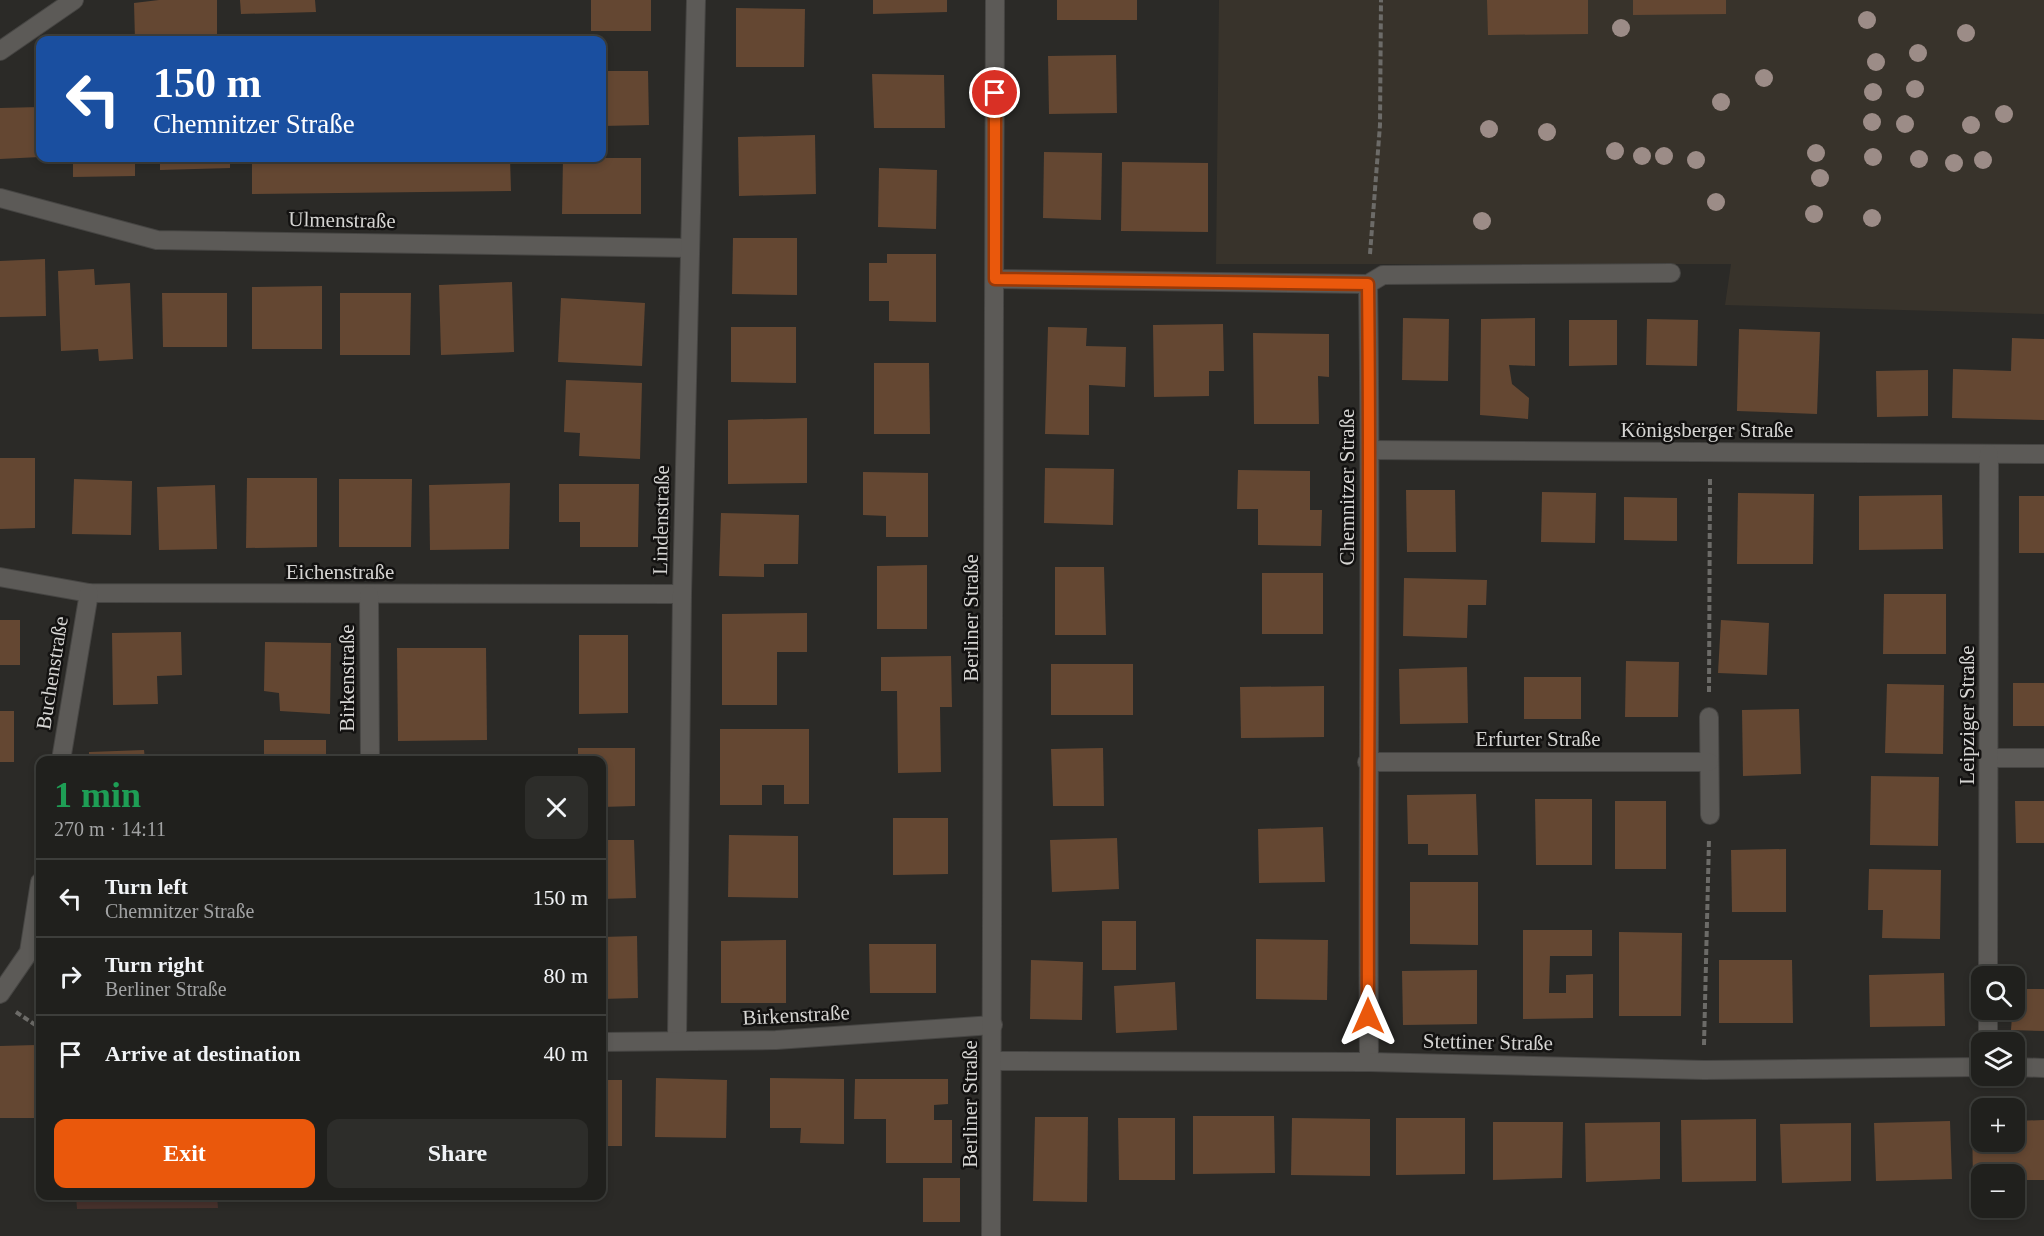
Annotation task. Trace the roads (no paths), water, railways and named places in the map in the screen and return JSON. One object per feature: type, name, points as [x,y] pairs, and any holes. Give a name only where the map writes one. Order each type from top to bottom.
[{"type":"street","points":[[0,51],[74,0]]},
{"type":"street","name":"Lindenstraße","points":[[677,1041],[682,594],[696,0]]},
{"type":"street","name":"Berliner Straße","points":[[992,1236],[995,0]]},
{"type":"street","name":"Ulmenstraße","points":[[0,198],[157,240],[690,248]]},
{"type":"street","points":[[995,279],[1368,284],[1383,275],[1671,273]]},
{"type":"street","name":"Chemnitzer Straße","points":[[1368,284],[1371,450],[1367,762],[1369,1062]]},
{"type":"street","name":"Königsberger Straße","points":[[1371,450],[2044,454]]},
{"type":"street","name":"Leipziger Straße","points":[[1988,966],[1989,454]]},
{"type":"street","name":"Eichenstraße","points":[[0,577],[88,594],[682,594]]},
{"type":"street","name":"Buchenstraße","points":[[62,756],[88,594]]},
{"type":"street","name":"Birkenstraße","points":[[369,595],[370,756]]},
{"type":"street","points":[[1709,717],[1710,815]]},
{"type":"street","points":[[1990,758],[2044,758]]},
{"type":"street","name":"Erfurter Straße","points":[[1367,762],[1709,762]]},
{"type":"street","points":[[5,1001],[29,952],[36,907]]},
{"type":"street","name":"Birkenstraße","points":[[606,1042],[776,1040],[993,1025]]},
{"type":"street","name":"Stettiner Straße","points":[[993,1061],[1369,1062],[1704,1070],[1971,1067]]},
{"type":"street","points":[[2025,1068],[2044,1068]]}]
